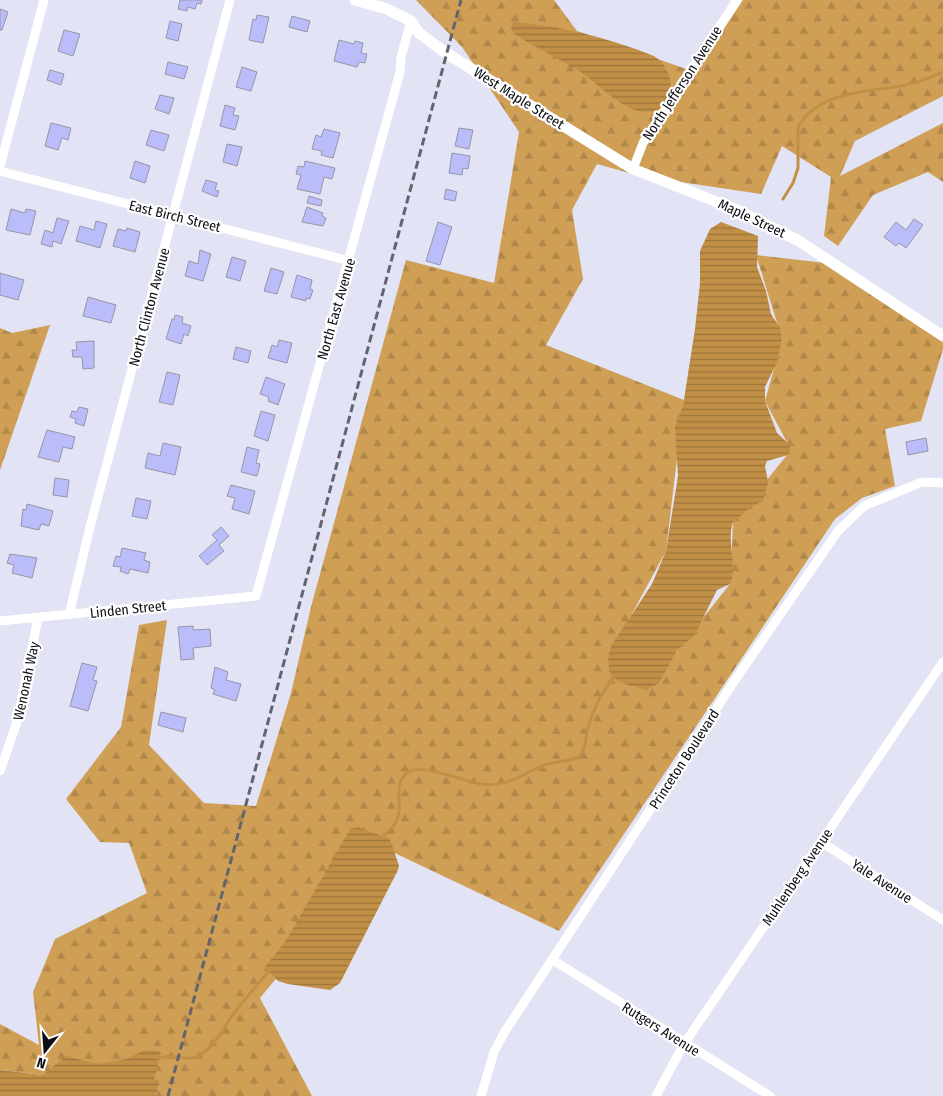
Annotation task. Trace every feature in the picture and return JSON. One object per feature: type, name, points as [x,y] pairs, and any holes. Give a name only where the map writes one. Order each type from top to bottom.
[{"type":"street","points":[[0,166],[44,0]]},
{"type":"street","name":"North Clinton Avenue","points":[[69,616],[230,0]]},
{"type":"street","points":[[355,0],[387,9],[411,21]]},
{"type":"street","name":"North Jefferson Avenue","points":[[633,169],[643,143],[737,0]]},
{"type":"street","name":"West Maple Street","points":[[411,21],[419,33],[446,53],[633,169]]},
{"type":"street","name":"North East Avenue","points":[[256,596],[350,261],[400,72],[401,57],[411,21]]},
{"type":"street","name":"Maple Street","points":[[633,169],[769,224],[799,241],[943,336]]},
{"type":"street","name":"East Birch Street","points":[[0,171],[350,261]]},
{"type":"street","name":"Princeton Boulevard","points":[[481,1096],[487,1072],[500,1040],[735,680],[838,531],[864,506],[922,482],[943,482]]},
{"type":"street","name":"Linden Street","points":[[0,621],[69,616],[256,596]]},
{"type":"street","name":"Wenonah Way","points":[[0,771],[17,722],[38,618]]},
{"type":"street","name":"Muhlenberg Avenue","points":[[656,1096],[684,1044],[942,667]]},
{"type":"street","name":"Yale Avenue","points":[[821,842],[943,920]]},
{"type":"street","name":"Rutgers Avenue","points":[[553,960],[684,1044],[770,1096]]},
{"type":"green space","points":[[416,0],[554,0],[577,31],[695,72],[743,0],[943,0],[943,96],[855,141],[840,176],[943,123],[943,182],[928,172],[873,195],[838,246],[824,236],[831,177],[782,146],[761,194],[640,176],[597,164],[572,210],[583,279],[546,345],[684,400],[666,551],[608,658],[646,689],[730,584],[733,522],[791,450],[765,401],[782,339],[756,255],[826,263],[943,339],[943,349],[921,421],[885,429],[895,486],[862,498],[835,519],[559,931],[384,848],[260,998],[312,1096],[156,1096],[160,1081],[44,1075],[0,1070],[0,1024],[39,1045],[33,992],[55,939],[147,893],[129,843],[100,842],[66,799],[121,727],[139,625],[167,620],[149,745],[204,803],[256,806],[291,693],[311,607],[406,260],[494,283],[519,132],[462,47]]},
{"type":"green space","points":[[50,325],[0,470],[0,328],[12,333]]},
{"type":"shaded area","points":[[513,22],[549,26],[585,34],[654,56],[663,64],[669,74],[670,95],[658,109],[648,112],[627,107],[579,71],[513,33],[511,28]]},
{"type":"shaded area","points":[[721,222],[758,236],[757,267],[766,291],[771,314],[780,328],[782,339],[777,362],[765,387],[765,401],[777,433],[789,444],[791,450],[788,455],[767,461],[765,466],[768,482],[763,501],[751,507],[733,522],[731,537],[733,569],[730,584],[717,590],[694,636],[677,650],[659,683],[646,690],[625,684],[613,678],[609,671],[608,658],[611,646],[652,584],[666,551],[678,476],[675,427],[683,406],[695,329],[700,283],[700,251],[710,229]]},
{"type":"shaded area","points":[[358,827],[390,839],[399,866],[340,983],[330,990],[278,981],[265,967],[287,939],[350,829]]},
{"type":"shaded area","points":[[145,1050],[161,1053],[154,1079],[160,1081],[156,1096],[0,1096],[0,1070],[43,1075],[66,1056],[98,1064],[126,1059]]},
{"type":"building","points":[[180,0],[202,0],[201,4],[197,3],[195,9],[188,7],[187,11],[178,9]]},
{"type":"building","points":[[0,9],[8,12],[2,30],[0,30]]},
{"type":"building","points":[[257,15],[269,17],[263,43],[249,40],[253,19],[256,20]]},
{"type":"building","points":[[292,16],[310,21],[307,32],[289,27]]},
{"type":"building","points":[[170,21],[182,24],[178,41],[166,38]]},
{"type":"building","points":[[64,30],[80,34],[73,56],[58,51]]},
{"type":"building","points":[[339,40],[354,44],[355,41],[363,43],[361,53],[367,54],[365,63],[359,62],[357,67],[334,61]]},
{"type":"building","points":[[168,62],[188,67],[184,79],[165,74]]},
{"type":"building","points":[[242,67],[257,72],[251,91],[236,87]]},
{"type":"building","points":[[50,70],[64,74],[61,85],[47,80]]},
{"type":"building","points":[[160,95],[174,98],[169,114],[155,109]]},
{"type":"building","points":[[225,105],[235,108],[233,115],[239,116],[235,130],[220,126]]},
{"type":"building","points":[[51,123],[71,128],[68,140],[62,138],[58,150],[45,146]]},
{"type":"building","points":[[459,128],[473,130],[469,149],[455,146]]},
{"type":"building","points":[[324,129],[340,133],[333,158],[321,155],[322,151],[312,149],[316,135],[321,137]]},
{"type":"building","points":[[151,130],[169,135],[164,151],[146,145]]},
{"type":"building","points":[[227,144],[242,147],[237,166],[223,162]]},
{"type":"building","points":[[452,153],[470,156],[468,169],[463,168],[462,175],[449,173]]},
{"type":"building","points":[[135,161],[150,166],[145,183],[130,178]]},
{"type":"building","points":[[305,161],[335,168],[332,179],[324,177],[320,194],[297,189],[301,175],[296,174],[298,166],[304,167]]},
{"type":"building","points":[[206,180],[217,183],[215,190],[219,191],[217,197],[202,191]]},
{"type":"building","points":[[446,189],[457,192],[455,201],[444,199]]},
{"type":"building","points":[[309,196],[322,200],[321,206],[307,203]]},
{"type":"building","points":[[307,207],[323,213],[322,216],[326,218],[323,226],[302,222]]},
{"type":"building","points":[[11,209],[25,213],[26,209],[36,211],[30,235],[6,230]]},
{"type":"building","points":[[57,218],[69,221],[61,244],[53,241],[52,247],[41,244],[45,230],[53,233]]},
{"type":"building","points":[[914,219],[923,225],[906,248],[899,243],[896,246],[884,237],[896,222],[906,230]]},
{"type":"building","points":[[96,221],[107,224],[100,248],[76,241],[80,226],[94,230]]},
{"type":"building","points":[[438,222],[452,227],[440,265],[426,261]]},
{"type":"building","points":[[127,228],[140,232],[135,252],[113,246],[118,229],[126,231]]},
{"type":"building","points":[[200,250],[211,254],[203,281],[185,276],[189,261],[198,264]]},
{"type":"building","points":[[232,257],[246,261],[240,281],[226,277]]},
{"type":"building","points":[[271,268],[284,272],[277,294],[264,291]]},
{"type":"building","points":[[0,273],[24,280],[18,300],[0,295]]},
{"type":"building","points":[[297,275],[312,280],[310,289],[313,290],[310,299],[306,298],[306,301],[291,297]]},
{"type":"building","points":[[88,297],[116,305],[111,323],[83,316]]},
{"type":"building","points":[[175,315],[183,317],[182,323],[191,326],[188,336],[184,334],[181,344],[166,339]]},
{"type":"building","points":[[279,340],[292,343],[287,363],[268,358],[272,345],[277,347]]},
{"type":"building","points":[[94,341],[94,368],[83,369],[82,357],[73,357],[72,350],[77,350],[76,342]]},
{"type":"building","points":[[236,347],[251,351],[248,363],[233,359]]},
{"type":"building","points":[[167,372],[180,375],[173,405],[159,402]]},
{"type":"building","points":[[266,377],[285,384],[278,405],[268,401],[269,397],[260,394]]},
{"type":"building","points":[[79,407],[88,409],[84,426],[75,423],[76,419],[70,417],[72,411],[77,412]]},
{"type":"building","points":[[261,411],[275,415],[268,441],[254,436]]},
{"type":"building","points":[[47,430],[75,437],[72,449],[63,447],[59,462],[38,457]]},
{"type":"building","points":[[926,438],[928,451],[908,455],[906,442]]},
{"type":"building","points":[[163,443],[181,447],[175,475],[145,468],[148,453],[160,456]]},
{"type":"building","points":[[247,447],[259,450],[256,463],[260,464],[257,476],[241,472]]},
{"type":"building","points":[[55,478],[69,480],[67,497],[53,495]]},
{"type":"building","points":[[231,485],[255,491],[249,514],[232,509],[235,498],[227,496]]},
{"type":"building","points":[[136,498],[151,501],[147,519],[132,516]]},
{"type":"building","points":[[27,504],[53,511],[49,526],[41,524],[39,530],[21,526],[23,509],[26,510]]},
{"type":"building","points":[[221,527],[229,536],[219,545],[224,551],[207,565],[199,556],[217,540],[212,535]]},
{"type":"building","points":[[122,548],[146,553],[144,560],[150,562],[148,573],[130,569],[128,574],[120,571],[121,567],[113,566],[116,556],[120,557]]},
{"type":"building","points":[[10,554],[37,558],[32,578],[12,573],[14,565],[7,563]]},
{"type":"building","points":[[193,626],[193,630],[210,629],[211,646],[193,648],[194,659],[181,660],[178,627]]},
{"type":"building","points":[[82,663],[97,667],[93,680],[97,681],[88,711],[70,706]]},
{"type":"building","points":[[215,667],[228,672],[226,680],[241,684],[236,701],[213,694],[215,690],[211,688]]},
{"type":"building","points":[[161,712],[186,718],[183,732],[158,725]]},
{"type":"waterway","points":[[783,199],[793,183],[798,168],[798,127],[815,108],[837,97],[908,84],[943,72]]},
{"type":"waterway","points":[[382,837],[393,827],[397,820],[399,814],[400,783],[407,773],[413,770],[432,771],[490,785],[513,780],[546,764],[579,757],[585,746],[588,727],[596,706],[616,675]]},
{"type":"waterway","points":[[158,1059],[168,1056],[194,1058],[205,1052],[271,969]]},
{"type":"railway","points":[[168,1096],[461,0]]}]
